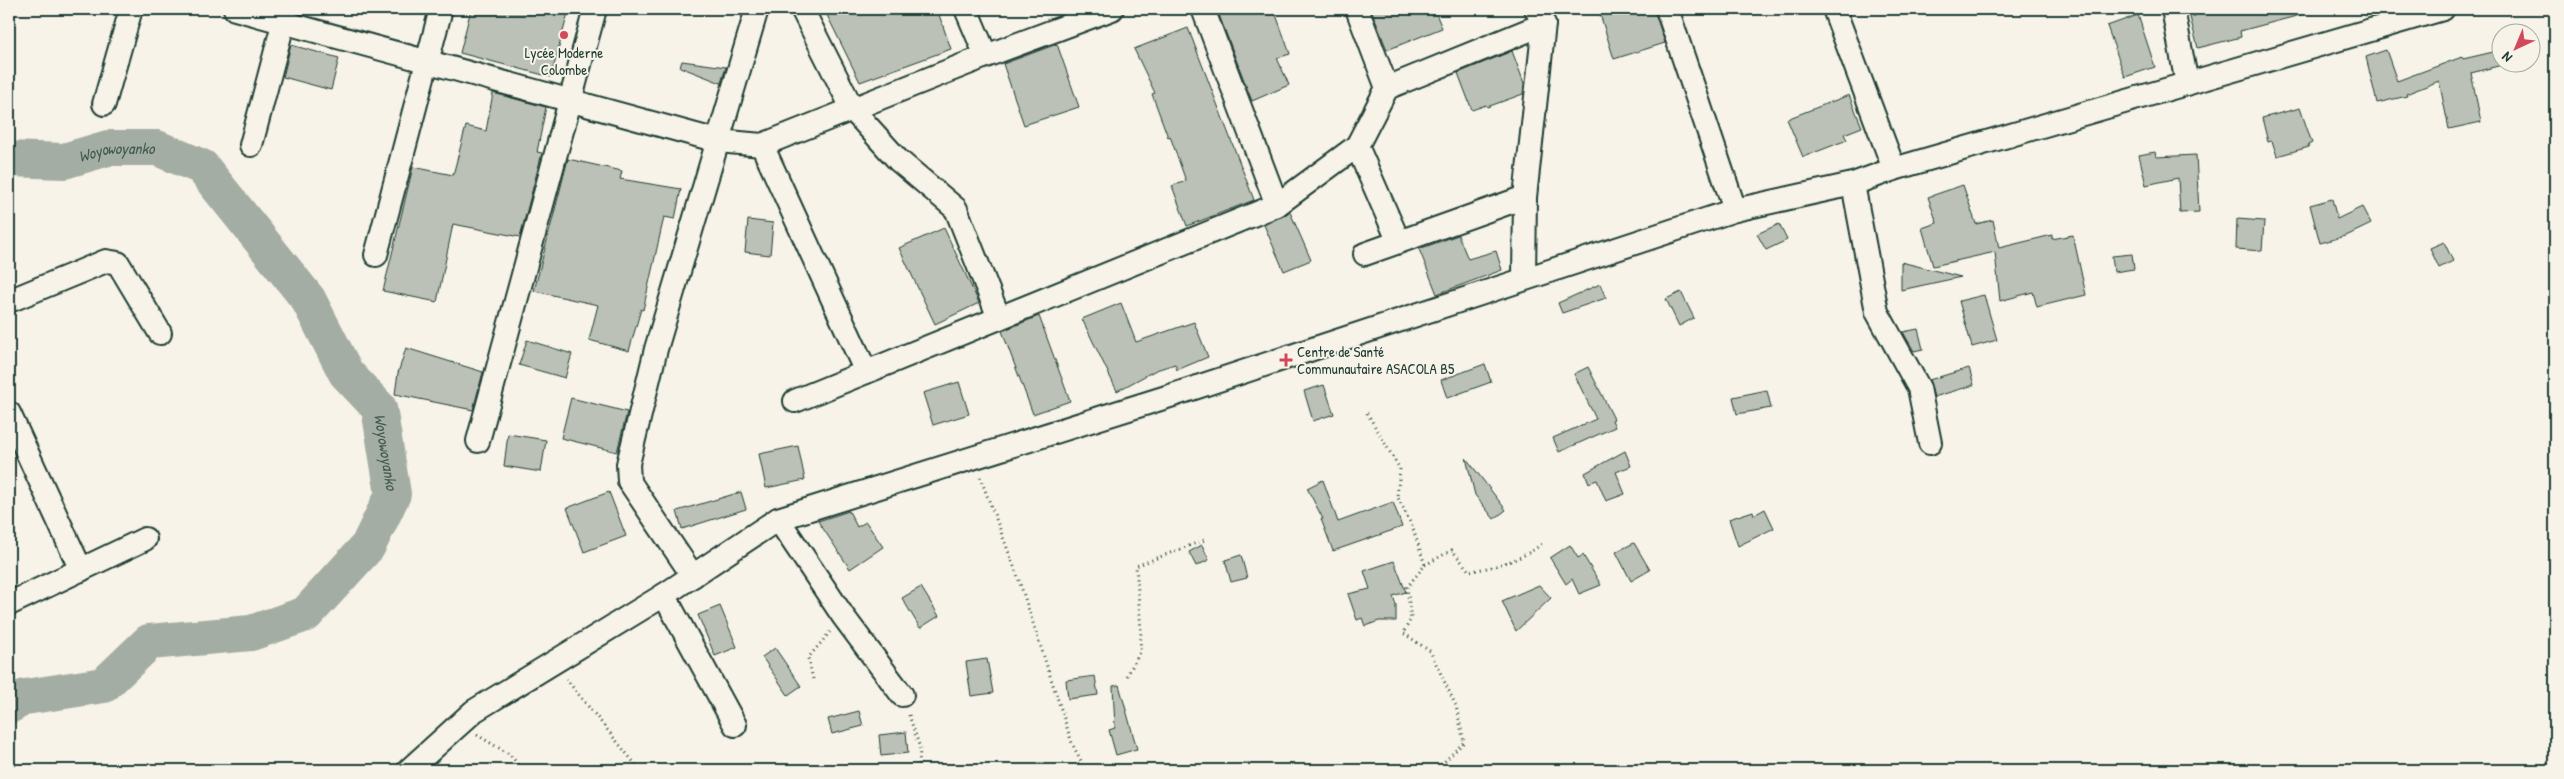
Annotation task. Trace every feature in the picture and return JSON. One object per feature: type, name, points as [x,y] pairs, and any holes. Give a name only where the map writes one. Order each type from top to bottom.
[{"type":"street","points":[[104,104],[132,9]]},
{"type":"street","points":[[235,9],[285,15],[427,62],[718,141],[762,145],[986,56],[1112,9]]},
{"type":"street","points":[[376,255],[442,9]]},
{"type":"street","points":[[478,441],[595,9]]},
{"type":"street","points":[[693,576],[629,481],[628,464],[656,349],[756,9]]},
{"type":"street","points":[[802,9],[853,110],[915,177],[956,209],[999,318]]},
{"type":"street","points":[[966,9],[986,56]]},
{"type":"street","points":[[1203,9],[1277,205]]},
{"type":"street","points":[[1357,9],[1387,88]]},
{"type":"street","points":[[1667,9],[1735,210]]},
{"type":"street","points":[[1834,9],[1894,169]]},
{"type":"street","points":[[2173,9],[2187,84]]},
{"type":"street","points":[[409,770],[474,711],[664,595],[778,518],[1174,395],[1524,278],[1735,210],[1853,184],[1894,169],[2443,9]]},
{"type":"street","points":[[251,144],[285,15]]},
{"type":"street","points":[[795,401],[1277,205],[1357,146],[1387,88],[1540,16],[1525,197],[1524,278]]},
{"type":"street","points":[[762,145],[866,372]]},
{"type":"street","points":[[1357,146],[1398,240]]},
{"type":"street","points":[[1853,184],[1877,312],[1919,388],[1930,443]]},
{"type":"street","points":[[1365,254],[1398,240],[1525,197]]},
{"type":"street","points":[[9,301],[106,261],[118,263],[160,333]]},
{"type":"street","points":[[9,413],[81,570]]},
{"type":"street","points":[[778,518],[843,616],[902,695]]},
{"type":"street","points":[[9,604],[145,540]]},
{"type":"street","points":[[664,595],[735,725]]},
{"type":"path","points":[[1367,413],[1400,469],[1397,496],[1412,526],[1425,566]]},
{"type":"path","points":[[972,458],[1017,574],[1072,743],[1081,761]]},
{"type":"path","points":[[1127,676],[1140,652],[1141,630],[1136,566],[1207,539]]},
{"type":"path","points":[[1441,770],[1439,767],[1464,742],[1456,706],[1430,651],[1403,633],[1411,619],[1408,587],[1425,566],[1452,550],[1469,570],[1489,568],[1535,550],[1544,542]]},
{"type":"path","points":[[813,679],[808,658],[843,616]]},
{"type":"path","points":[[553,663],[640,770]]},
{"type":"path","points":[[902,695],[920,748],[920,770]]},
{"type":"path","points":[[460,724],[509,754],[523,770]]},
{"type":"building","points":[[471,9],[569,9],[551,77],[460,53]]},
{"type":"building","points":[[824,9],[937,9],[951,49],[860,82]]},
{"type":"building","points":[[1240,9],[1274,9],[1290,54],[1277,58],[1289,85],[1252,101],[1219,15]]},
{"type":"building","points":[[1371,9],[1434,9],[1442,28],[1387,50]]},
{"type":"building","points":[[1617,9],[1654,9],[1665,43],[1614,59],[1600,14]]},
{"type":"building","points":[[2193,9],[2304,9],[2304,14],[2240,31],[2241,37],[2198,48],[2190,17],[2195,16]]},
{"type":"building","points":[[2138,15],[2155,67],[2125,77],[2107,26]]},
{"type":"building","points":[[1188,28],[1254,200],[1187,226],[1172,186],[1186,181],[1152,94],[1155,93],[1134,49]]},
{"type":"building","points":[[1057,44],[1079,107],[1024,125],[1003,64]]},
{"type":"building","points":[[291,45],[339,58],[331,90],[283,77]]},
{"type":"building","points":[[2386,50],[2397,81],[2462,57],[2463,59],[2492,52],[2492,68],[2471,73],[2481,122],[2449,129],[2439,81],[2406,94],[2407,96],[2377,103],[2366,57]]},
{"type":"building","points":[[1512,51],[1524,83],[1523,94],[1487,107],[1486,105],[1472,110],[1458,73]]},
{"type":"building","points":[[682,61],[726,67],[721,83],[680,67]]},
{"type":"building","points":[[493,93],[546,107],[537,152],[542,153],[520,237],[453,224],[437,302],[383,291],[413,167],[453,175],[466,126],[486,131]]},
{"type":"building","points":[[1849,95],[1862,127],[1844,134],[1847,140],[1803,157],[1787,119]]},
{"type":"building","points":[[2300,108],[2312,143],[2308,145],[2309,147],[2277,156],[2272,141],[2268,142],[2262,118]]},
{"type":"building","points":[[2155,152],[2156,157],[2196,155],[2199,212],[2180,213],[2178,178],[2146,185],[2139,155]]},
{"type":"building","points":[[568,159],[622,171],[620,179],[681,189],[675,219],[664,217],[643,310],[641,309],[629,351],[589,340],[598,305],[534,291]]},
{"type":"building","points":[[1963,185],[1976,224],[1993,220],[1999,248],[2052,235],[2052,239],[2073,235],[2086,295],[2037,307],[2033,292],[2000,301],[1995,252],[1933,266],[1922,228],[1937,223],[1928,197]]},
{"type":"building","points":[[2332,199],[2337,219],[2362,207],[2371,224],[2346,236],[2320,243],[2310,205]]},
{"type":"building","points":[[1290,212],[1311,260],[1284,271],[1264,225]]},
{"type":"building","points":[[2237,219],[2264,221],[2262,251],[2236,249]]},
{"type":"building","points":[[748,220],[773,223],[770,255],[745,252]]},
{"type":"building","points":[[1779,224],[1787,240],[1766,250],[1757,234]]},
{"type":"building","points":[[944,228],[979,303],[935,324],[899,248]]},
{"type":"building","points":[[1458,235],[1468,259],[1496,251],[1502,270],[1437,294],[1419,249]]},
{"type":"building","points":[[2444,242],[2453,261],[2439,268],[2430,248]]},
{"type":"building","points":[[2132,254],[2134,269],[2114,272],[2112,256]]},
{"type":"building","points":[[1901,262],[1961,277],[1901,290]]},
{"type":"building","points":[[1600,284],[1606,298],[1562,313],[1558,303]]},
{"type":"building","points":[[1681,292],[1694,318],[1679,326],[1666,299]]},
{"type":"building","points":[[1984,295],[1997,340],[1972,347],[1959,301]]},
{"type":"building","points":[[1121,303],[1136,342],[1194,322],[1208,357],[1177,370],[1175,364],[1156,370],[1117,391],[1082,319]]},
{"type":"building","points":[[1039,316],[1070,401],[1033,414],[1002,331]]},
{"type":"building","points":[[1918,329],[1923,349],[1914,351],[1903,332]]},
{"type":"building","points":[[527,340],[572,354],[565,378],[519,365]]},
{"type":"building","points":[[406,348],[483,372],[473,410],[395,394],[398,373]]},
{"type":"building","points":[[1485,364],[1491,382],[1447,398],[1441,380]]},
{"type":"building","points":[[1588,367],[1614,419],[1612,420],[1615,427],[1559,452],[1553,438],[1596,419],[1574,374]]},
{"type":"building","points":[[1969,368],[1974,385],[1934,397],[1929,380]]},
{"type":"building","points":[[959,382],[969,414],[933,425],[923,393]]},
{"type":"building","points":[[1324,385],[1334,414],[1313,421],[1304,391]]},
{"type":"building","points":[[1767,390],[1771,408],[1737,414],[1733,397]]},
{"type":"building","points":[[571,398],[627,412],[617,452],[561,438]]},
{"type":"building","points":[[508,434],[546,440],[541,472],[504,466]]},
{"type":"building","points":[[798,446],[805,480],[766,488],[759,454]]},
{"type":"building","points":[[1625,451],[1631,466],[1616,472],[1625,494],[1606,501],[1597,480],[1589,483],[1585,473]]},
{"type":"building","points":[[1466,458],[1506,510],[1494,519],[1475,495]]},
{"type":"building","points":[[1323,480],[1338,522],[1393,502],[1402,527],[1333,551],[1321,519],[1323,519],[1307,488]]},
{"type":"building","points":[[609,492],[626,536],[584,552],[567,508]]},
{"type":"building","points":[[741,492],[746,509],[682,529],[677,511]]},
{"type":"building","points":[[1765,509],[1774,528],[1738,546],[1729,519],[1753,511],[1754,515]]},
{"type":"building","points":[[849,511],[857,527],[866,522],[883,547],[850,569],[818,521]]},
{"type":"building","points":[[1634,543],[1650,570],[1631,581],[1616,552]]},
{"type":"building","points":[[1202,545],[1209,560],[1196,566],[1189,552]]},
{"type":"building","points":[[1570,545],[1578,558],[1583,555],[1601,585],[1579,594],[1572,579],[1566,584],[1550,558]]},
{"type":"building","points":[[1241,555],[1247,578],[1231,582],[1225,560]]},
{"type":"building","points":[[1394,561],[1406,592],[1393,596],[1396,605],[1396,621],[1379,621],[1365,626],[1362,618],[1357,620],[1348,594],[1370,589],[1364,571]]},
{"type":"building","points":[[1539,585],[1551,598],[1516,631],[1502,601]]},
{"type":"building","points":[[921,587],[939,616],[920,628],[902,598]]},
{"type":"building","points":[[720,606],[737,647],[715,656],[698,615]]},
{"type":"building","points":[[775,648],[801,686],[788,695],[762,657]]},
{"type":"building","points":[[987,659],[993,693],[971,696],[966,662]]},
{"type":"building","points":[[1095,676],[1098,695],[1068,699],[1066,680]]},
{"type":"building","points":[[1119,685],[1137,749],[1116,755],[1109,730],[1115,728],[1113,686]]},
{"type":"building","points":[[859,711],[863,726],[832,734],[828,719]]},
{"type":"building","points":[[906,732],[908,753],[881,756],[879,735]]},
{"type":"waterway","name":"Woyowoyanko","points":[[9,159],[64,161],[108,148],[157,148],[202,167],[308,299],[346,373],[379,408],[393,494],[368,546],[306,614],[251,633],[149,642],[104,685],[25,697],[9,706]]},
{"type":"place","name":"Lycée Moderne Colombe","points":[[564,35]]},
{"type":"place","name":"Centre de Santé Communautaire ASACOLA B5","points":[[1286,360]]}]
